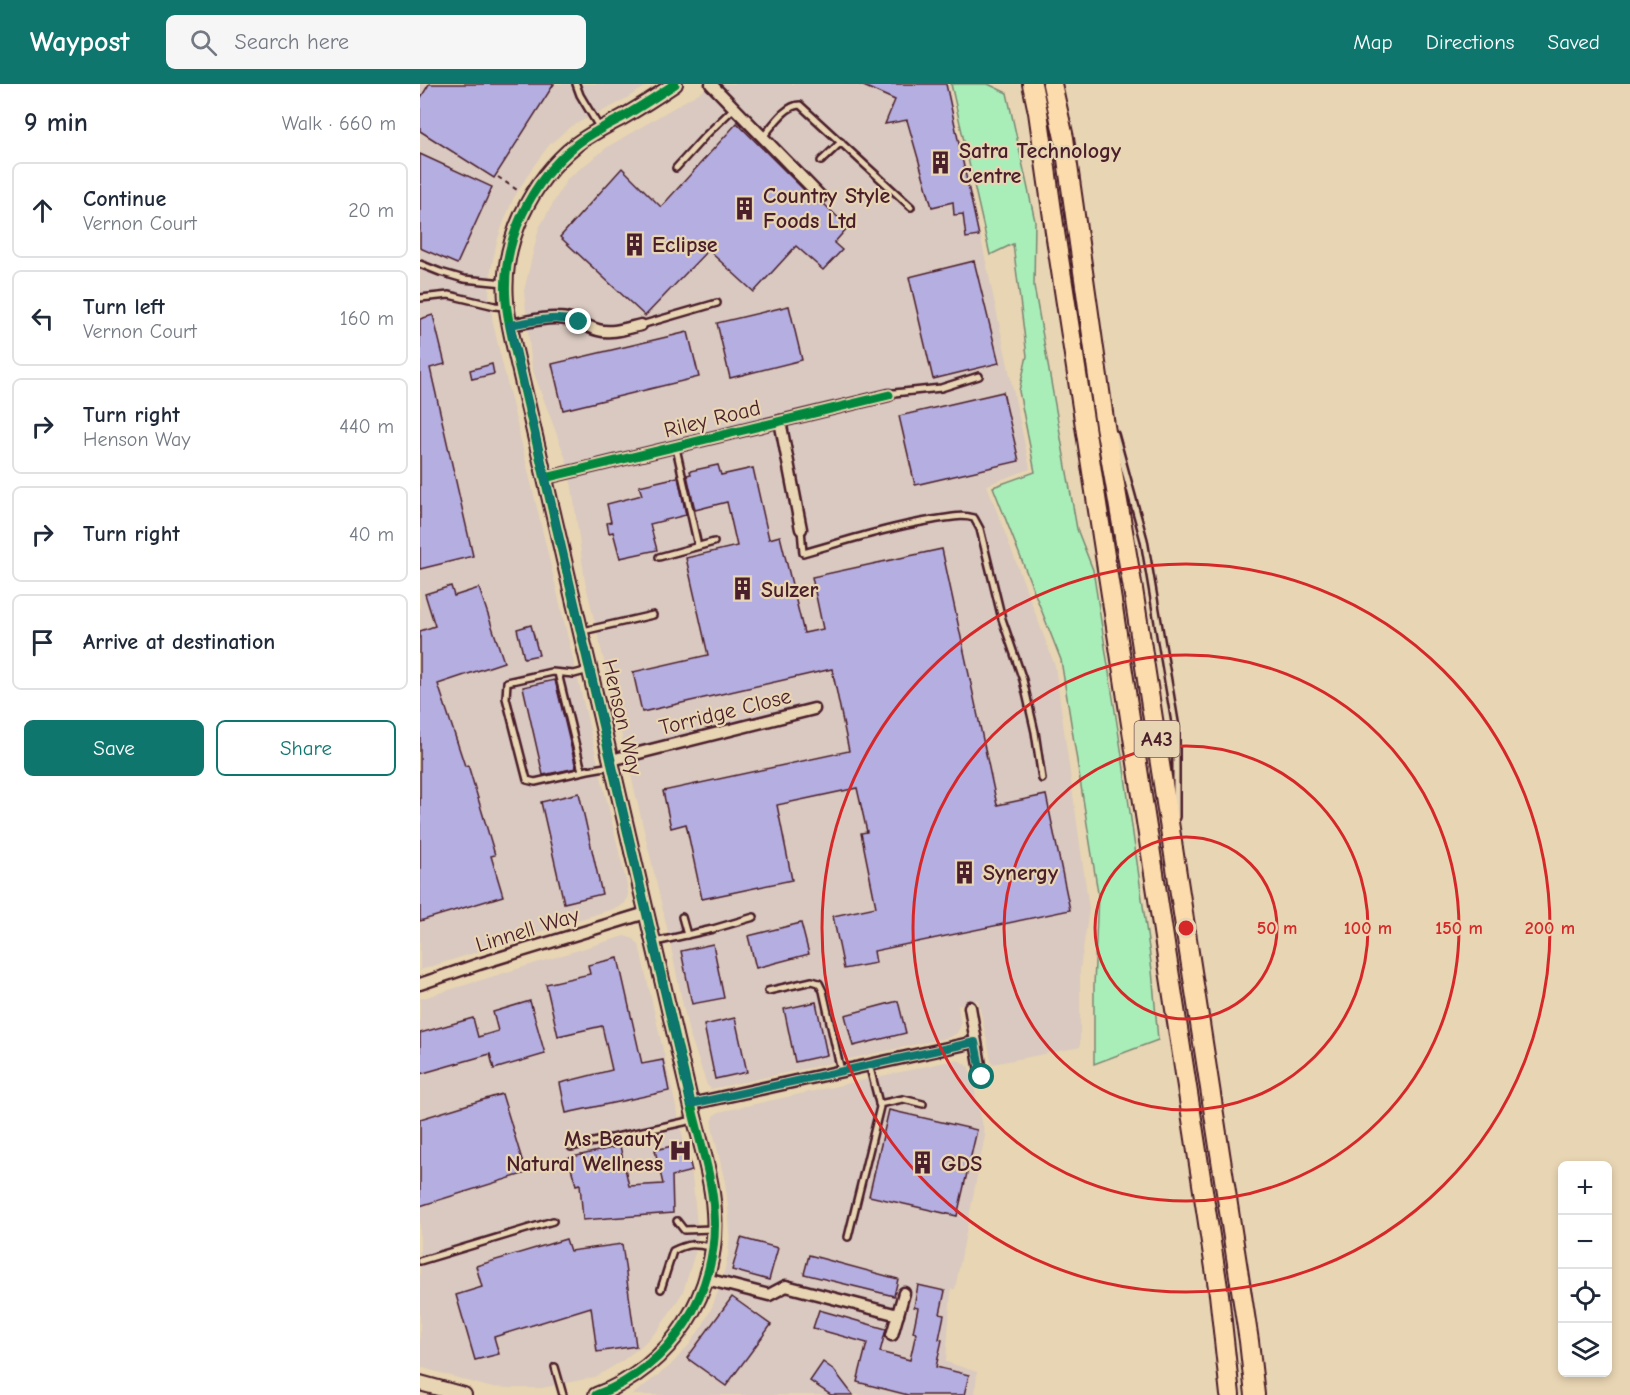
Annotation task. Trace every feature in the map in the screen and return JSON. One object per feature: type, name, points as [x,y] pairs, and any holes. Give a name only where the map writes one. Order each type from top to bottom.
[{"type":"highway","name":"A43","points":[[1032,84],[1219,1294],[1230,1395]]},
{"type":"highway","name":"A43","points":[[1052,84],[1064,138],[1105,426],[1133,589],[1250,1341],[1255,1395]]},
{"type":"street","name":"Henson Way","points":[[603,1394],[640,1371],[663,1352],[690,1317],[706,1279],[715,1228],[712,1194],[510,325],[506,283],[508,261],[521,217],[532,195],[546,175],[579,143],[647,104],[675,84]]},
{"type":"street","points":[[711,84],[821,197]]},
{"type":"street","points":[[510,325],[546,318],[579,322],[607,331],[641,325]]},
{"type":"street","name":"Riley Road","points":[[545,478],[889,395]]},
{"type":"street","points":[[780,421],[801,529]]},
{"type":"street","name":"Torridge Close","points":[[612,763],[813,709]]},
{"type":"street","name":"Linnell Way","points":[[420,984],[646,913]]},
{"type":"street","points":[[970,1007],[982,1077]]},
{"type":"street","points":[[691,1104],[975,1042]]},
{"type":"street","points":[[706,1279],[769,1295],[786,1286],[898,1315]]},
{"type":"street","points":[[892,1335],[904,1293]]},
{"type":"street","points":[[420,1383],[464,1395]]},
{"type":"lane","points":[[576,84],[601,130]]},
{"type":"lane","points":[[762,138],[788,109],[793,105],[800,105],[911,207]]},
{"type":"lane","points":[[676,168],[734,108]]},
{"type":"lane","points":[[821,161],[841,142]]},
{"type":"lane","points":[[420,264],[464,279],[506,283]]},
{"type":"lane","points":[[420,298],[449,295],[507,307]]},
{"type":"lane","points":[[641,325],[717,303]]},
{"type":"lane","points":[[1096,366],[1111,420]]},
{"type":"lane","points":[[889,395],[941,388],[979,376]]},
{"type":"lane","points":[[1114,431],[1144,540],[1176,728],[1177,869]]},
{"type":"lane","points":[[676,448],[698,546]]},
{"type":"lane","points":[[801,529],[803,553],[908,524],[952,517],[974,518],[980,529],[1002,619],[1023,680],[1035,732],[1042,779]]},
{"type":"lane","points":[[659,557],[714,542]]},
{"type":"lane","points":[[581,631],[653,615]]},
{"type":"lane","points":[[590,670],[574,674],[552,672],[507,682],[506,698],[527,780],[535,782],[612,763]]},
{"type":"lane","points":[[558,673],[582,771]]},
{"type":"lane","points":[[682,917],[687,935]]},
{"type":"lane","points":[[653,942],[754,917]]},
{"type":"lane","points":[[768,991],[812,981],[819,984],[824,991],[841,1071]]},
{"type":"lane","points":[[848,1237],[880,1107],[869,1065]]},
{"type":"lane","points":[[879,1104],[903,1099],[923,1104]]},
{"type":"lane","points":[[571,1147],[695,1120]]},
{"type":"lane","points":[[420,1261],[553,1221]]},
{"type":"lane","points":[[677,1221],[684,1230],[715,1228]]},
{"type":"lane","points":[[660,1289],[673,1251],[685,1244],[713,1247]]},
{"type":"lane","points":[[555,1367],[563,1395]]},
{"type":"path","points":[[498,177],[520,192]]},
{"type":"shaded area","points":[[420,84],[650,84],[615,105],[571,126],[549,145],[513,199],[504,221],[491,269],[489,293],[493,324],[626,881],[627,899],[619,907],[420,970]]},
{"type":"shaded area","points":[[714,84],[948,84],[1030,469],[987,485],[1055,666],[1089,909],[1080,969],[1080,1047],[992,1064],[978,1000],[958,1005],[961,1025],[957,1033],[950,1037],[711,1089],[707,1085],[688,1029],[666,923],[585,581],[566,459],[532,368],[524,291],[539,228],[567,179],[609,146]]},
{"type":"shaded area","points":[[624,936],[634,939],[639,945],[692,1177],[698,1234],[695,1253],[683,1292],[658,1330],[622,1361],[595,1377],[542,1388],[489,1387],[420,1367],[420,999]]},
{"type":"shaded area","points":[[955,1060],[969,1067],[985,1135],[955,1289],[951,1289],[946,1362],[977,1372],[975,1395],[632,1395],[670,1366],[689,1345],[713,1305],[723,1277],[730,1232],[725,1182],[712,1127],[713,1116],[719,1112]]},
{"type":"green space","points":[[951,84],[988,84],[1007,93],[1035,221],[1034,286],[1077,529],[1093,570],[1123,762],[1152,970],[1158,1040],[1094,1064],[1094,986],[1098,893],[1061,660],[993,487],[1035,472],[1019,391],[1027,356],[1013,244],[990,255]]},
{"type":"building","points":[[429,84],[554,84],[494,178],[420,131],[420,99]]},
{"type":"building","name":"Satra Technology Centre","points":[[859,84],[946,84],[979,236],[966,238],[963,214],[954,215],[953,202],[932,207],[907,120],[885,124],[895,100]]},
{"type":"building","points":[[737,123],[816,202],[824,204],[848,227],[834,243],[842,250],[823,270],[796,246],[754,292],[708,250],[645,316],[560,237],[622,168],[661,207]]},
{"type":"building","points":[[420,154],[492,187],[457,264],[420,248]]},
{"type":"building","points":[[974,261],[999,363],[933,379],[909,277]]},
{"type":"building","points":[[789,306],[802,360],[730,378],[717,323]]},
{"type":"building","points":[[433,315],[445,364],[430,368],[473,556],[420,569],[420,319]]},
{"type":"building","points":[[688,332],[699,377],[563,410],[552,364]]},
{"type":"building","points":[[492,364],[494,374],[472,379],[470,370]]},
{"type":"building","points":[[1003,392],[1019,461],[915,485],[899,416]]},
{"type":"building","points":[[718,465],[721,475],[753,468],[769,539],[780,536],[804,633],[823,629],[812,577],[942,549],[997,805],[1046,795],[1070,910],[874,951],[876,963],[844,969],[833,916],[876,907],[861,833],[867,832],[857,788],[777,805],[792,880],[702,899],[686,824],[671,828],[663,791],[849,751],[832,669],[642,712],[633,672],[708,655],[686,558],[737,546],[727,502],[695,510],[687,475],[691,474],[690,471]]},
{"type":"building","points":[[678,477],[686,515],[650,524],[657,550],[620,558],[613,532],[609,533],[607,523],[611,522],[607,504],[642,495],[639,486]]},
{"type":"building","points":[[451,586],[454,596],[479,588],[504,662],[438,684],[465,766],[468,765],[495,855],[491,856],[503,896],[420,921],[420,631],[435,626],[425,594]]},
{"type":"building","points":[[531,625],[539,655],[524,658],[517,629]]},
{"type":"building","points":[[555,680],[576,768],[543,775],[523,687]]},
{"type":"building","points":[[579,793],[602,894],[564,903],[541,802]]},
{"type":"building","points":[[801,923],[809,954],[756,968],[748,936]]},
{"type":"building","points":[[713,944],[724,998],[692,1004],[681,951]]},
{"type":"building","points":[[618,958],[642,1064],[663,1060],[669,1091],[566,1113],[560,1083],[612,1070],[602,1026],[558,1036],[546,984],[590,974],[588,965]]},
{"type":"building","points":[[530,1001],[545,1054],[494,1069],[490,1054],[420,1074],[420,1033],[473,1018],[478,1037],[498,1031],[493,1012]]},
{"type":"building","points":[[898,1001],[906,1033],[853,1046],[845,1015]]},
{"type":"building","points":[[816,1002],[827,1055],[795,1062],[784,1009]]},
{"type":"building","points":[[735,1018],[747,1072],[715,1079],[704,1025]]},
{"type":"building","points":[[502,1094],[526,1173],[420,1206],[420,1119]]},
{"type":"building","name":"GDS","points":[[889,1110],[977,1130],[957,1216],[869,1196]]},
{"type":"building","points":[[685,1143],[692,1171],[672,1176],[673,1213],[583,1220],[580,1184],[576,1185],[568,1158],[620,1146],[629,1186],[663,1184],[655,1150]]},
{"type":"building","points":[[741,1238],[778,1248],[769,1280],[732,1270]]},
{"type":"building","points":[[566,1239],[570,1251],[622,1244],[636,1346],[597,1352],[591,1307],[494,1337],[499,1354],[475,1360],[456,1295],[482,1287],[476,1266]]},
{"type":"building","points":[[809,1255],[898,1279],[894,1296],[804,1274]]},
{"type":"building","points":[[918,1285],[945,1291],[940,1314],[944,1315],[939,1339],[942,1340],[936,1367],[969,1375],[964,1395],[908,1395],[857,1382],[867,1343],[813,1328],[819,1310],[886,1329],[880,1352],[910,1360],[916,1333],[913,1332],[918,1308],[914,1307]]},
{"type":"building","points":[[732,1297],[771,1325],[726,1386],[687,1358]]},
{"type":"building","points":[[823,1362],[834,1370],[853,1395],[831,1395],[810,1381]]},
{"type":"cycle path","points":[[596,1395],[623,1383],[647,1366],[668,1346],[685,1323],[699,1298],[709,1270],[714,1241],[713,1198],[509,324],[506,279],[514,235],[522,214],[546,176],[582,140],[675,84]]},
{"type":"cycle path","points":[[545,478],[889,395]]},
{"type":"place","name":"Satra Technology Centre","points":[[941,163]]},
{"type":"place","name":"Country Style Foods Ltd","points":[[745,208]]},
{"type":"place","name":"Eclipse","points":[[634,244]]},
{"type":"place","name":"Sulzer","points":[[743,589]]},
{"type":"place","name":"Synergy","points":[[965,872]]},
{"type":"place","name":"Ms Beauty Natural Wellness","points":[[681,1151]]},
{"type":"place","name":"GDS","points":[[923,1163]]},
{"type":"route","points":[[579,322],[546,318],[510,325],[691,1104],[975,1042],[982,1077]]}]
